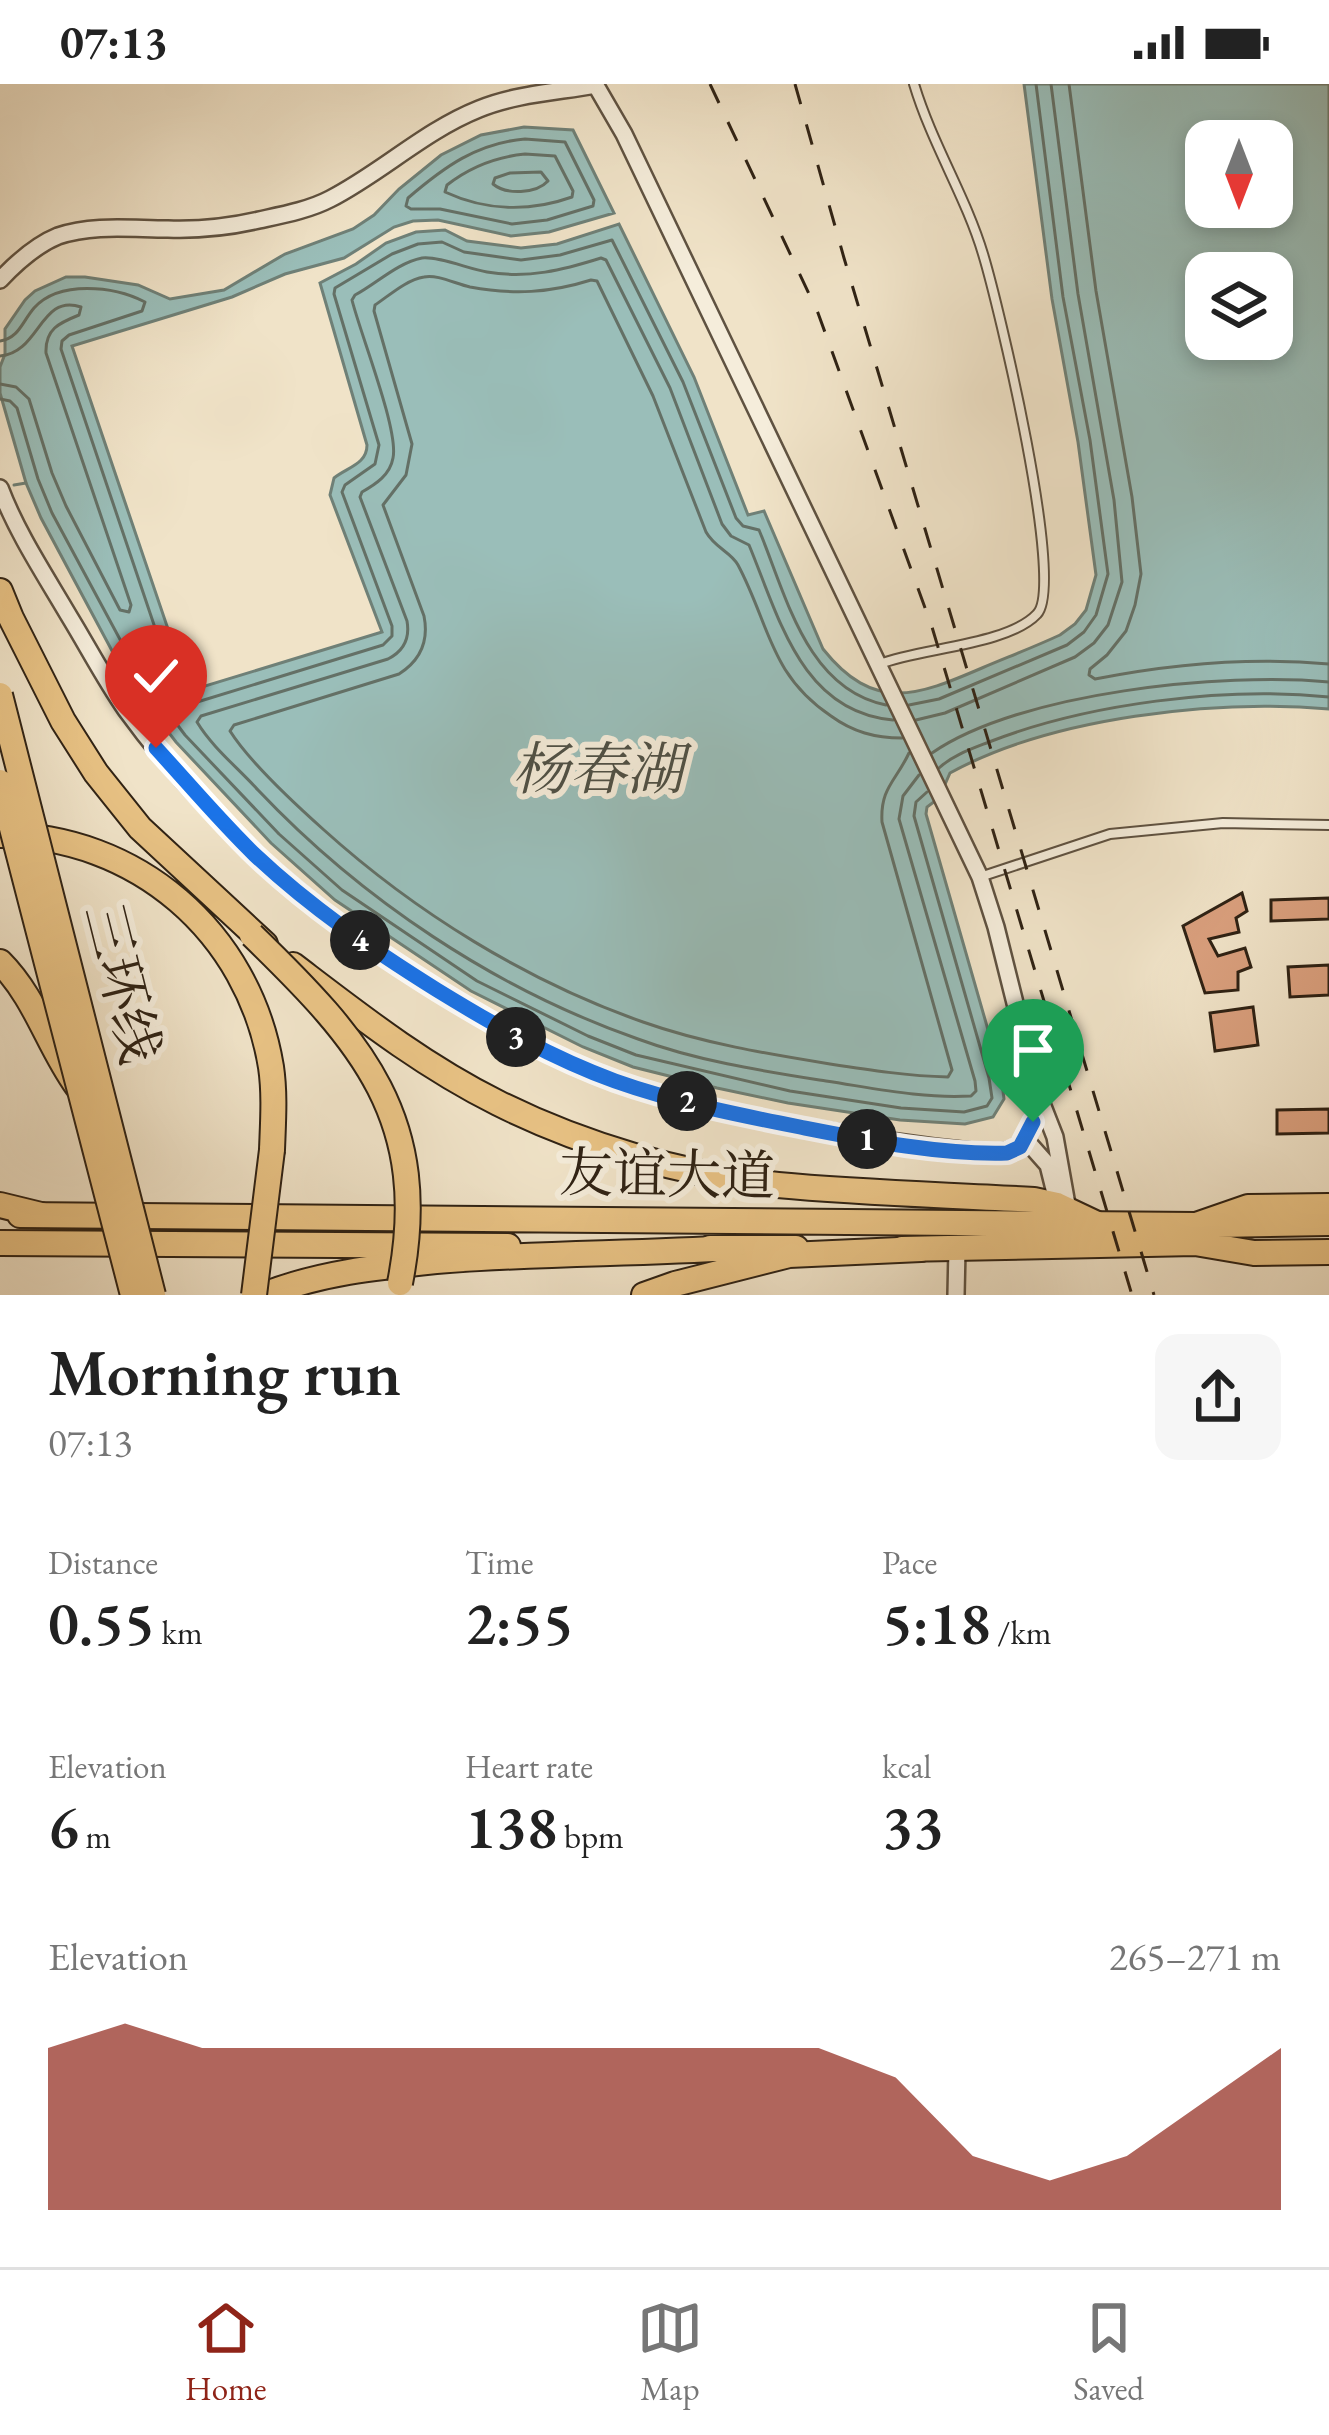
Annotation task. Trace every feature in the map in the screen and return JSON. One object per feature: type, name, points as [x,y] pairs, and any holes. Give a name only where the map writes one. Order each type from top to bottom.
[{"type":"main road","points":[[0,591],[62,721],[96,773],[140,828],[314,995],[374,1075],[391,1109],[404,1159],[409,1208],[397,1295]]},
{"type":"main road","name":"三环线","points":[[0,695],[153,1295]]},
{"type":"main road","name":"三环线","points":[[0,782],[133,1295]]},
{"type":"main road","points":[[0,835],[60,841],[142,873],[176,895],[208,928],[241,977],[260,1023],[274,1102],[254,1295]]},
{"type":"main road","points":[[252,935],[395,1044],[493,1101],[580,1137],[666,1165],[777,1185],[1034,1200],[1095,1222]]},
{"type":"main road","points":[[0,962],[31,999],[58,1059],[79,1089]]},
{"type":"main road","points":[[0,1204],[41,1215]]},
{"type":"main road","name":"友谊大道","points":[[0,1243],[957,1250],[1196,1234],[1248,1207],[1329,1206]]},
{"type":"main road","name":"友谊大道","points":[[0,1216],[909,1225],[1095,1222],[1196,1234],[1254,1253],[1329,1252]]},
{"type":"main road","points":[[1196,1234],[1329,1223]]},
{"type":"main road","points":[[1196,1234],[1329,1238]]},
{"type":"main road","points":[[264,1295],[361,1268],[553,1253],[732,1248]]},
{"type":"main road","points":[[644,1295],[789,1255],[921,1249]]},
{"type":"street","points":[[0,280],[48,241],[75,232],[212,228],[321,203],[415,142],[476,110],[596,84],[980,877],[997,927],[1036,1090],[1055,1137],[1063,1207]]},
{"type":"street","points":[[0,488],[38,565],[124,707],[156,748],[257,857],[313,905],[391,962],[495,1025],[545,1052],[657,1094],[895,1143],[1012,1151],[1033,1122],[1036,1090]]},
{"type":"street","points":[[1025,1139],[1048,1165],[1063,1207]]},
{"type":"street","points":[[956,1295],[957,1250]]},
{"type":"lane","points":[[879,667],[895,658],[1017,627],[1040,612],[1045,594],[1028,445],[994,295],[978,239],[930,133],[914,84]]},
{"type":"lane","points":[[980,877],[1110,834],[1223,823],[1329,825]]},
{"type":"water","name":"杨春湖","points":[[1024,84],[1329,84],[1329,709],[1236,707],[1135,716],[1036,738],[950,773],[926,814],[1004,1099],[993,1117],[965,1124],[900,1120],[788,1103],[633,1067],[471,991],[335,900],[271,843],[176,742],[126,677],[26,483],[0,393],[0,367],[5,329],[25,300],[66,277],[138,285],[170,299],[224,290],[285,254],[353,229],[441,155],[481,135],[524,127],[573,130],[614,213],[549,232],[511,236],[438,220],[413,221],[394,227],[344,258],[72,346],[189,691],[382,632],[330,495],[334,478],[360,461],[367,445],[320,283],[386,243],[416,232],[445,230],[467,241],[521,248],[557,244],[619,224],[694,377],[748,515],[764,511],[823,649],[860,683],[879,691],[937,686],[1060,635],[1075,624],[1086,610],[1096,575],[1052,299]]},
{"type":"building","points":[[1242,893],[1247,911],[1236,918],[1239,932],[1209,939],[1218,956],[1245,948],[1251,967],[1238,972],[1238,990],[1205,993],[1183,926]]},
{"type":"building","points":[[1329,898],[1329,919],[1271,921],[1271,900]]},
{"type":"building","points":[[1329,965],[1329,995],[1290,997],[1288,967]]},
{"type":"building","points":[[1253,1007],[1258,1045],[1215,1051],[1210,1013]]},
{"type":"building","points":[[1329,1109],[1329,1133],[1277,1134],[1277,1110]]},
{"type":"waterway","points":[[14,485],[26,483]]},
{"type":"railway","points":[[710,84],[818,313],[932,627],[1132,1295]]},
{"type":"railway","points":[[795,84],[1154,1295]]},
{"type":"route","points":[[156,748],[257,857],[313,905],[391,962],[545,1052],[657,1094],[895,1143],[1007,1153],[1020,1147],[1033,1122]]}]
